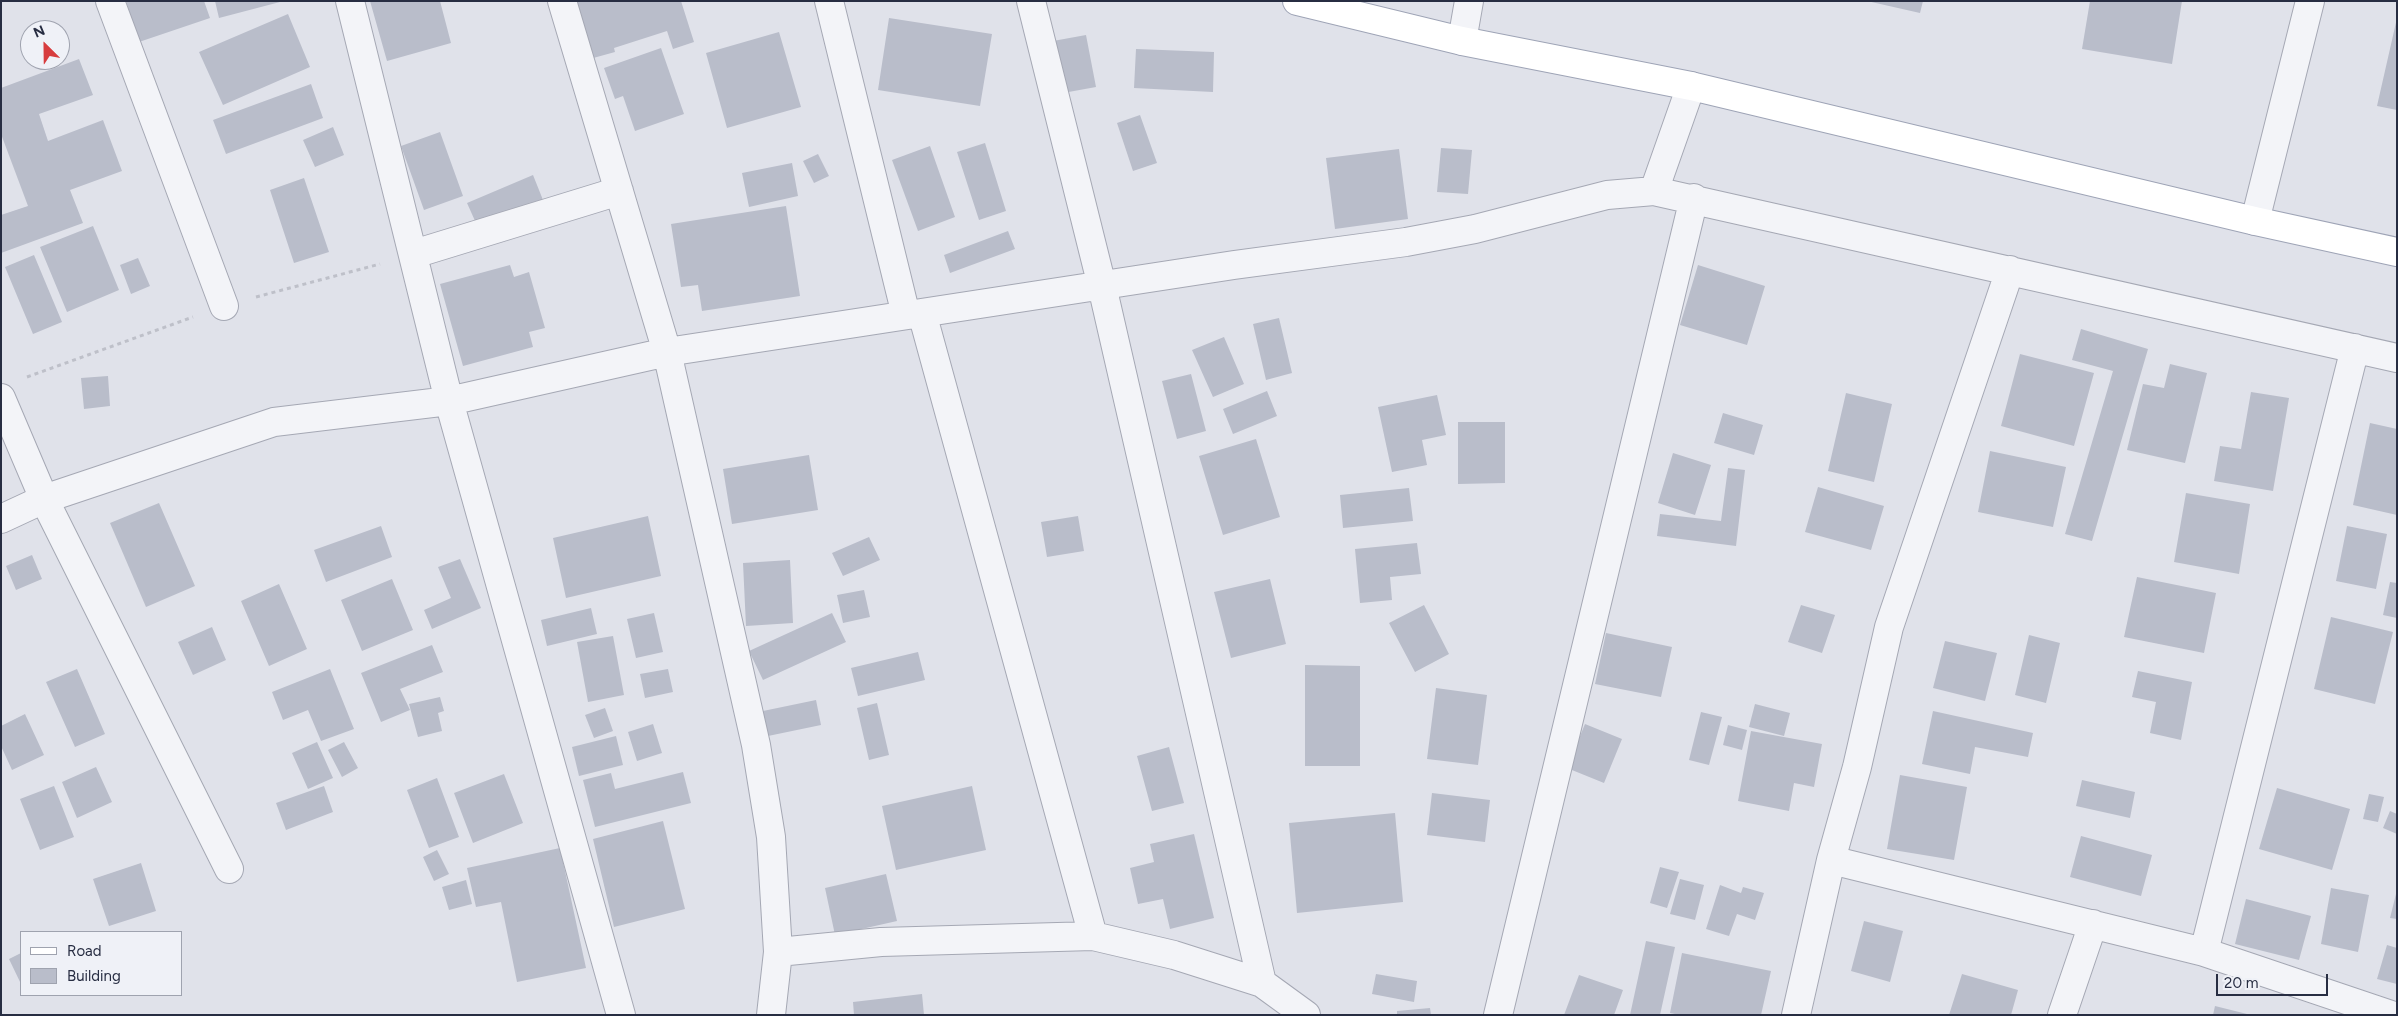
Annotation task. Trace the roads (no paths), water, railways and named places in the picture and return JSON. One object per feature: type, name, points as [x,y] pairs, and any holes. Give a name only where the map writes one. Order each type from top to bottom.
[{"type":"main road","points":[[1297,1],[1462,41],[1691,86],[2255,221],[2397,252]]},
{"type":"street","points":[[110,1],[224,306]]},
{"type":"street","points":[[350,1],[450,401],[621,1015]]},
{"type":"street","points":[[562,1],[667,352],[756,745],[770,837],[778,952],[771,1015]]},
{"type":"street","points":[[829,1],[914,314],[1093,936]]},
{"type":"street","points":[[1031,1],[1102,286],[1262,983]]},
{"type":"street","points":[[1462,41],[1469,1]]},
{"type":"street","points":[[2255,221],[2310,1]]},
{"type":"street","points":[[1654,191],[1691,86]]},
{"type":"street","points":[[414,254],[619,191]]},
{"type":"street","points":[[1,519],[44,499],[274,422],[450,401],[667,352],[1234,265],[1406,242],[1475,229],[1607,195],[1654,191],[1694,198],[2397,358]]},
{"type":"street","points":[[1498,1015],[1694,198]]},
{"type":"street","points":[[1796,1015],[1831,860],[1857,767],[1889,627],[2010,270]]},
{"type":"street","points":[[2204,952],[2354,348]]},
{"type":"street","points":[[1,398],[44,499],[228,870]]},
{"type":"street","points":[[1831,860],[2204,952],[2391,1015]]},
{"type":"street","points":[[2062,1015],[2093,924]]},
{"type":"street","points":[[778,952],[881,942],[1093,936],[1174,955],[1262,983],[1306,1015]]}]
